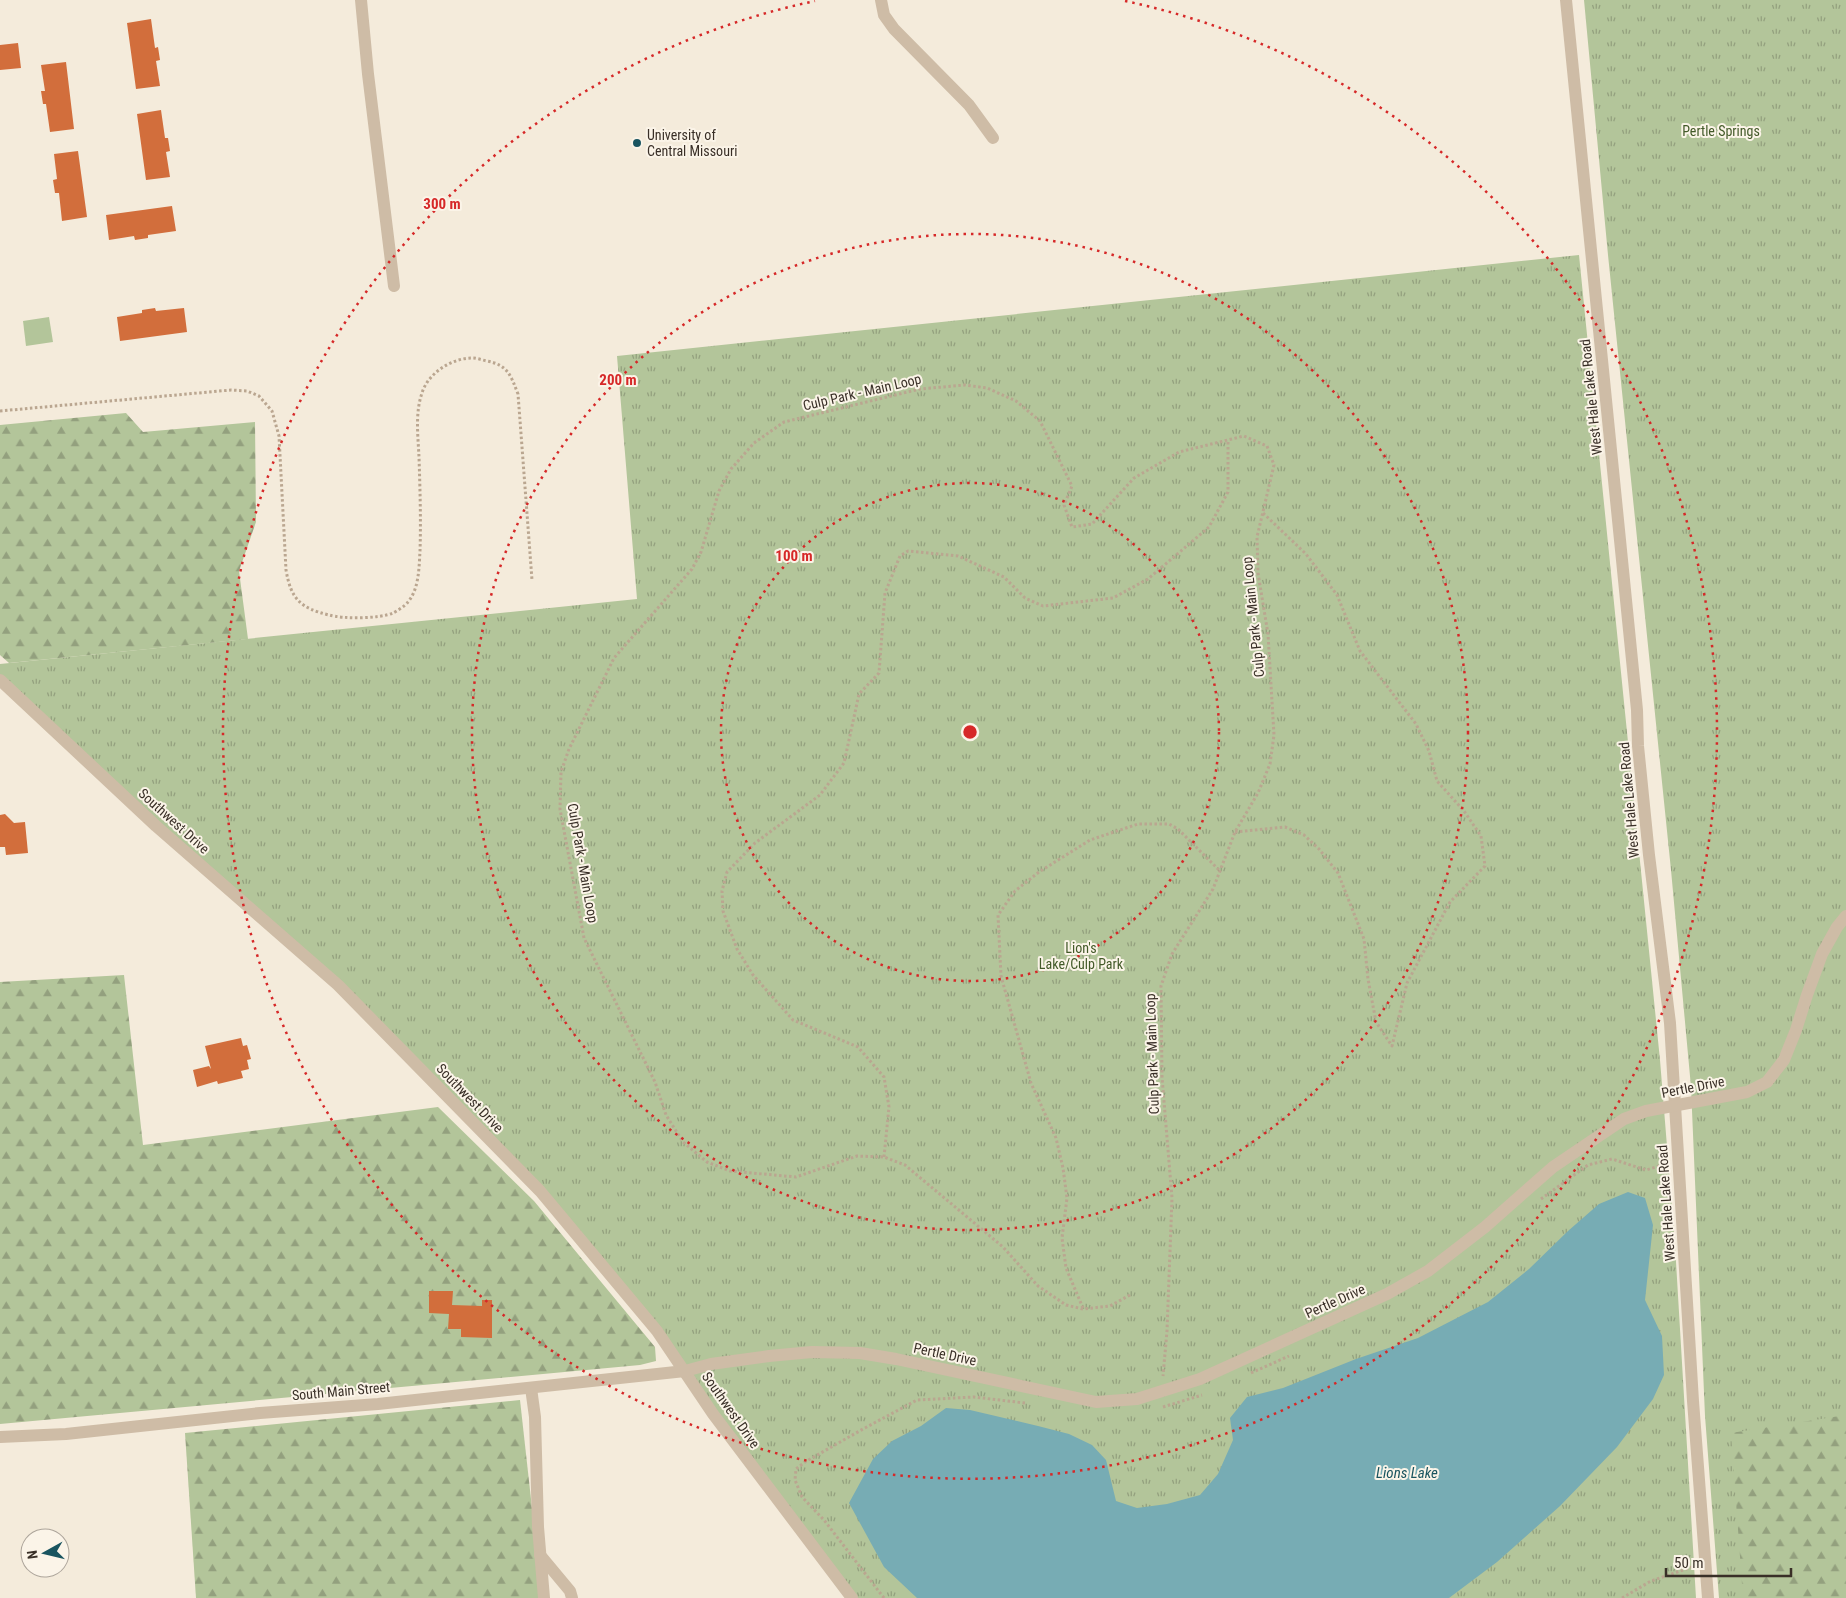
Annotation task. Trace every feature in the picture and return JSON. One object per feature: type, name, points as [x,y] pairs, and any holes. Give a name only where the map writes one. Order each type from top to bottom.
[{"type":"street","points":[[361,0],[368,74],[394,286]]},
{"type":"street","points":[[881,0],[884,16],[894,29],[969,105],[993,138]]},
{"type":"street","name":"West Hale Lake Road","points":[[1566,0],[1637,710],[1638,746],[1647,837],[1670,1023],[1693,1401],[1708,1598]]},
{"type":"street","name":"Southwest Drive","points":[[0,680],[156,826],[338,985],[540,1191],[657,1331],[713,1414],[852,1598]]},
{"type":"street","name":"Pertle Drive","points":[[685,1371],[711,1364],[768,1356],[812,1352],[860,1353],[1096,1402],[1137,1399],[1200,1378],[1387,1294],[1428,1272],[1485,1227],[1553,1167],[1624,1119],[1646,1111],[1747,1092],[1767,1082],[1784,1060],[1822,954],[1837,927],[1846,916]]},
{"type":"street","name":"South Main Street","points":[[0,1437],[66,1434],[260,1413],[378,1404],[685,1371]]},
{"type":"street","points":[[531,1388],[535,1417],[536,1478],[544,1598]]},
{"type":"street","points":[[540,1555],[570,1591],[572,1598]]},
{"type":"path","points":[[0,411],[231,390],[248,391],[259,396],[272,410],[279,436],[286,570],[289,587],[297,601],[312,611],[336,617],[380,616],[393,613],[408,602],[419,578],[421,520],[418,415],[422,392],[429,380],[452,362],[472,358],[494,362],[508,371],[518,394],[532,580]]},
{"type":"path","name":"Culp Park - Main Loop","points":[[1130,1295],[1110,1306],[1083,1309],[1066,1305],[1038,1286],[996,1241],[905,1166],[884,1158],[857,1156],[796,1177],[730,1170],[708,1162],[683,1142],[666,1115],[655,1082],[584,938],[560,809],[561,772],[569,748],[614,658],[692,569],[701,552],[719,491],[731,469],[754,443],[784,422],[920,389],[965,385],[987,388],[1016,400],[1040,421],[1072,486],[1064,505],[1072,527],[1092,524],[1134,478],[1179,452],[1244,436],[1267,446],[1274,466],[1257,536],[1258,573],[1268,634],[1274,735],[1270,764],[1258,793],[1235,832],[1213,890],[1172,954],[1161,986],[1162,1077],[1172,1198],[1167,1331],[1162,1392]]},
{"type":"path","points":[[884,1158],[889,1107],[884,1077],[858,1047],[793,1020],[753,975],[737,949],[723,911],[722,891],[727,872],[755,843],[820,795],[844,763],[859,694],[879,673],[885,593],[900,556],[908,552],[958,556],[1004,577],[1025,598],[1043,606],[1113,598],[1148,579],[1209,527],[1228,492],[1228,440]]},
{"type":"path","points":[[1235,832],[1285,827],[1304,835],[1319,848],[1338,873],[1364,939],[1368,979],[1376,1022],[1392,1046],[1407,983],[1450,902],[1485,866],[1481,836],[1464,811],[1437,781],[1429,751],[1416,724],[1360,651],[1337,595],[1306,554],[1263,513]]},
{"type":"path","points":[[1083,1309],[1066,1268],[1062,1238],[1067,1198],[1056,1138],[1031,1082],[1000,976],[998,915],[1015,891],[1039,872],[1090,840],[1138,824],[1169,824],[1178,828],[1220,871]]},
{"type":"path","points":[[884,1598],[824,1520],[802,1497],[796,1480],[796,1469],[863,1429],[918,1400],[974,1397],[1027,1403]]},
{"type":"path","points":[[1622,1598],[1651,1581],[1705,1563]]},
{"type":"green space","name":"Pertle Springs","points":[[1584,0],[1846,0],[1846,1598],[1719,1598],[1705,1416],[1691,1087]]},
{"type":"green space","name":"Lion's Lake/Culp Park","points":[[1579,255],[1660,1060],[1675,1245],[1696,1598],[852,1598],[685,1371],[540,1191],[338,985],[0,680],[0,664],[637,599],[617,356]]},
{"type":"green space","points":[[49,317],[53,342],[26,346],[23,321]]},
{"type":"green space","points":[[126,413],[143,432],[255,422],[256,522],[239,571],[248,639],[9,663],[0,655],[0,425]]},
{"type":"green space","points":[[124,975],[143,1145],[438,1107],[534,1201],[655,1347],[656,1361],[640,1365],[0,1424],[0,982]]},
{"type":"green space","points":[[520,1400],[542,1598],[196,1598],[185,1433]]},
{"type":"green space","points":[[1846,1415],[1846,1586],[1843,1588],[1841,1598],[1743,1598],[1731,1433]]},
{"type":"water","name":"Lions Lake","points":[[1628,1192],[1645,1198],[1653,1225],[1645,1300],[1662,1336],[1664,1375],[1653,1399],[1617,1447],[1560,1506],[1497,1562],[1449,1598],[917,1598],[884,1567],[849,1503],[873,1459],[892,1441],[921,1426],[946,1408],[970,1410],[1038,1426],[1069,1434],[1092,1445],[1106,1460],[1116,1501],[1137,1508],[1167,1504],[1200,1495],[1218,1474],[1233,1440],[1230,1418],[1247,1397],[1283,1388],[1356,1359],[1418,1338],[1488,1302],[1529,1269],[1599,1204]]},
{"type":"building","points":[[151,19],[155,48],[158,47],[160,60],[156,61],[160,86],[136,89],[127,23]]},
{"type":"building","points":[[18,43],[21,68],[0,70],[0,45]]},
{"type":"building","points":[[66,62],[74,129],[50,132],[46,104],[43,104],[41,91],[45,91],[41,65]]},
{"type":"building","points":[[161,110],[165,138],[168,138],[170,151],[166,152],[170,177],[146,180],[137,114]]},
{"type":"building","points":[[78,151],[87,217],[62,221],[59,193],[55,193],[53,180],[57,179],[54,154]]},
{"type":"building","points":[[172,206],[176,231],[148,235],[148,238],[135,240],[134,236],[109,240],[106,215]]},
{"type":"building","points":[[155,308],[156,311],[184,308],[187,332],[120,341],[117,317],[142,313],[142,310]]},
{"type":"building","points":[[5,814],[14,823],[25,822],[28,853],[6,855],[5,847],[0,847],[0,815]]},
{"type":"building","points":[[241,1038],[243,1046],[247,1045],[251,1059],[247,1060],[249,1069],[241,1071],[243,1078],[218,1084],[217,1081],[197,1087],[193,1070],[209,1066],[211,1069],[205,1046]]},
{"type":"building","points":[[429,1291],[453,1291],[452,1305],[482,1306],[482,1300],[492,1300],[492,1338],[461,1337],[461,1329],[448,1329],[449,1314],[429,1313]]},
{"type":"place","name":"University of Central Missouri","points":[[637,143]]}]
